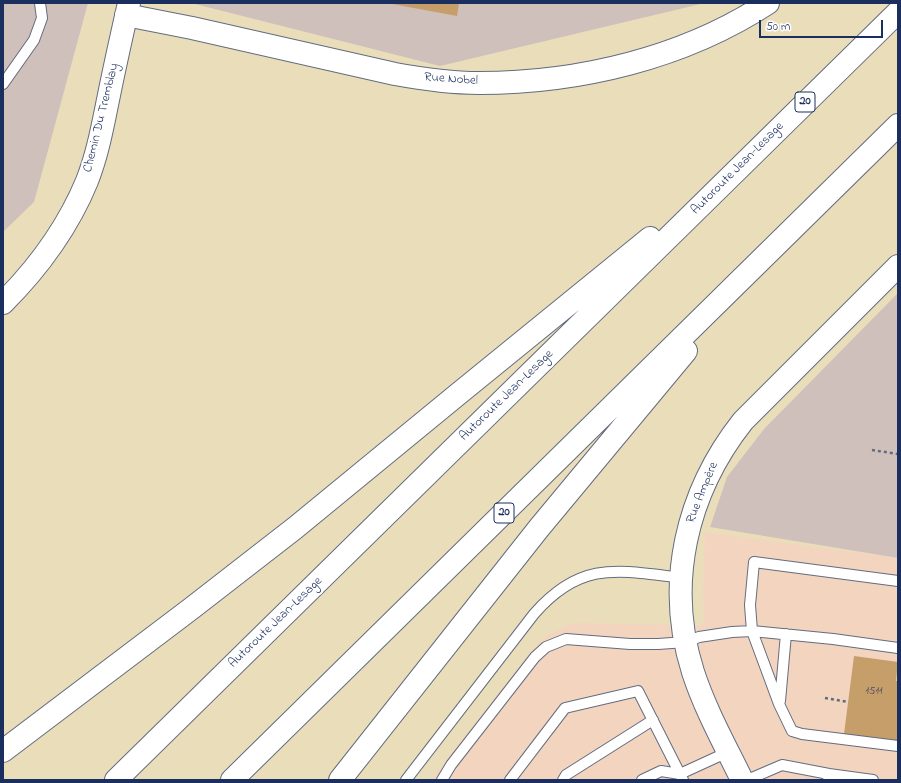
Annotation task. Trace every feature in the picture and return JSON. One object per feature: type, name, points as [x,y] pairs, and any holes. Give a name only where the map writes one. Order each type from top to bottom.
[{"type":"main road","name":"Rue Nobel","points":[[127,9],[192,28],[394,74],[428,79],[479,83],[512,82],[563,77],[635,62],[672,50],[718,32],[768,3]]},
{"type":"main road","name":"Chemin Du Tremblay","points":[[3,302],[27,278],[47,254],[72,212],[87,180],[97,151],[127,9]]},
{"type":"main road","name":"Autoroute Jean-Lesage","points":[[116,780],[898,12]]},
{"type":"main road","name":"20","points":[[232,780],[898,124]]},
{"type":"main road","points":[[3,751],[295,528],[744,162]]},
{"type":"main road","points":[[340,780],[539,528],[776,244]]},
{"type":"main road","name":"Rue Ampère","points":[[742,780],[701,693],[693,672],[686,642],[682,611],[682,578],[684,548],[690,523],[696,504],[711,469],[729,439],[743,421],[898,266]]},
{"type":"lane","points":[[3,84],[34,40],[42,18],[40,3]]},
{"type":"lane","points":[[898,581],[754,562],[750,605],[752,631],[792,731],[796,733],[898,746]]},
{"type":"lane","points":[[406,780],[534,614],[560,591],[581,578],[603,572],[633,572],[682,578]]},
{"type":"lane","points":[[442,780],[451,764],[535,657],[546,647],[566,639],[630,644],[658,644],[686,642],[699,637],[732,632],[752,631],[898,648]]},
{"type":"lane","points":[[780,704],[786,634]]},
{"type":"lane","points":[[510,780],[565,708],[638,691],[682,777]]},
{"type":"lane","points":[[563,780],[566,775],[653,720]]},
{"type":"lane","points":[[642,780],[661,771],[682,777],[728,752]]},
{"type":"lane","points":[[747,780],[782,765],[828,777],[873,780]]},
{"type":"path","points":[[872,450],[898,454]]},
{"type":"path","points":[[825,698],[848,702]]},
{"type":"shaded area","points":[[3,3],[88,3],[34,202],[3,232]]},
{"type":"shaded area","points":[[191,3],[705,3],[440,66]]},
{"type":"shaded area","points":[[898,293],[898,558],[710,527],[727,477],[764,429]]},
{"type":"shaded area","points":[[705,532],[898,558],[898,780],[431,780],[536,645],[550,634],[572,623],[704,625],[703,588]]},
{"type":"building","points":[[387,3],[459,3],[457,16]]},
{"type":"building","points":[[854,656],[898,662],[896,681],[898,681],[898,741],[844,734]]}]
